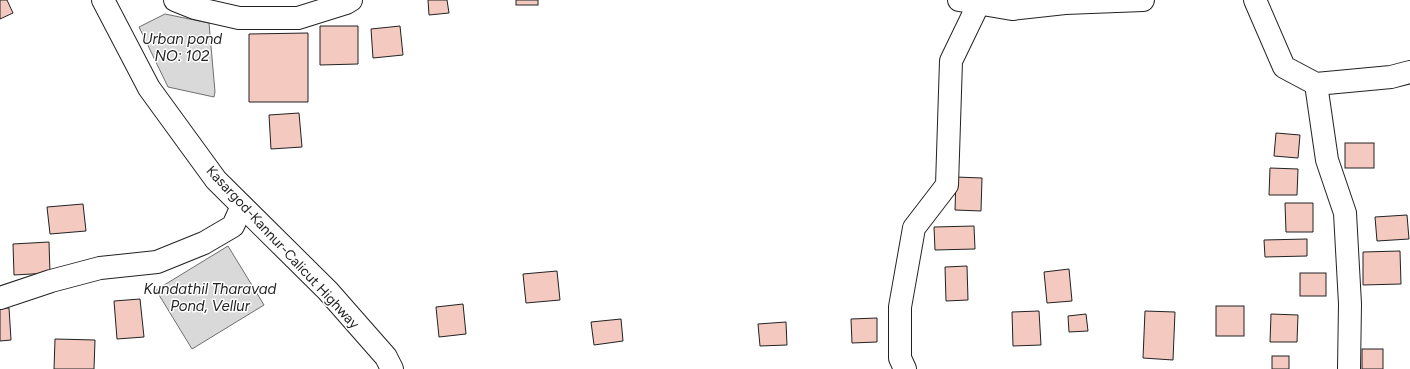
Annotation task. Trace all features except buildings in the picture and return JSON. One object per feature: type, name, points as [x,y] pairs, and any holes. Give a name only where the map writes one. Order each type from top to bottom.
[{"type":"main road","name":"Kasargod-Kannur-Calicut Highway","points":[[103,0],[150,88],[216,180],[328,291],[386,357],[392,369]]},
{"type":"main road","points":[[176,0],[195,8],[240,18],[295,9],[346,3],[351,0]]},
{"type":"main road","points":[[905,369],[900,358],[900,307],[914,228],[946,185],[951,61],[969,2],[1012,9],[1065,3],[1143,0]]},
{"type":"main road","points":[[1255,0],[1284,67],[1316,84],[1391,77],[1410,72]]},
{"type":"main road","points":[[1316,84],[1327,160],[1345,213],[1350,304],[1349,369]]},
{"type":"main road","points":[[0,298],[51,281],[100,268],[157,262],[204,243],[233,226],[242,206]]},
{"type":"water","name":"Urban pond NO: 102","points":[[165,14],[209,23],[215,92],[214,97],[168,87],[139,27]]},
{"type":"water","name":"Kundathil Tharavad Pond, Vellur","points":[[228,246],[264,305],[192,349],[156,290]]}]
